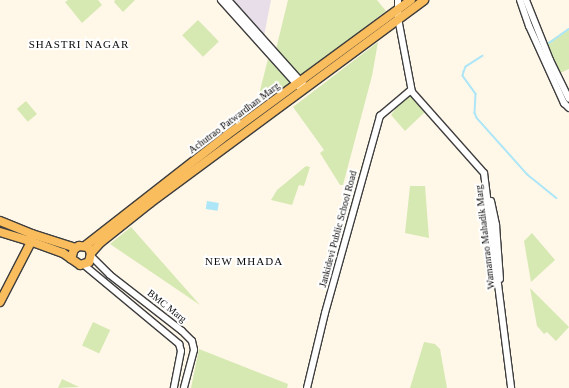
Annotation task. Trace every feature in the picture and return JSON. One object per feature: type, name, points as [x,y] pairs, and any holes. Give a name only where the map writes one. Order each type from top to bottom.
[{"type":"main road","name":"Achutrao Patwardhan Marg","points":[[92,255],[101,242],[411,0]]},
{"type":"main road","name":"Achutrao Patwardhan Marg","points":[[85,246],[142,200],[300,86],[424,0]]},
{"type":"main road","points":[[0,220],[30,238],[63,253],[77,264],[84,265],[89,262],[92,255],[85,246],[76,248],[30,238],[0,232]]},
{"type":"main road","points":[[0,302],[30,238]]},
{"type":"main road","points":[[72,259],[72,252],[76,248]]},
{"type":"main road","points":[[0,292],[19,260]]},
{"type":"street","points":[[221,0],[300,86]]},
{"type":"street","points":[[228,0],[300,86]]},
{"type":"street","points":[[398,0],[398,18],[411,90]]},
{"type":"street","points":[[520,0],[528,26],[564,103],[569,108]]},
{"type":"street","points":[[526,0],[541,41],[569,99]]},
{"type":"street","name":"Jankidevi Public School Road","points":[[307,388],[325,313],[380,116],[411,90]]},
{"type":"street","name":"Wamanrao Mahadik Marg","points":[[411,90],[484,173],[511,388]]},
{"type":"street","name":"Wamanrao Mahadik Marg","points":[[411,90],[487,173],[496,225],[502,297],[514,388]]},
{"type":"street","name":"BMC Marg","points":[[92,255],[110,275],[182,331],[192,342],[194,350],[184,388]]},
{"type":"street","points":[[84,265],[179,344],[181,351],[174,388]]},
{"type":"street","points":[[178,364],[189,368]]},
{"type":"shaded area","points":[[232,0],[271,0],[264,36]]},
{"type":"green space","points":[[68,0],[98,0],[102,5],[82,23],[65,2]]},
{"type":"green space","points":[[115,0],[135,0],[123,12],[114,2]]},
{"type":"green space","points":[[288,0],[377,0],[386,11],[301,76],[276,49]]},
{"type":"green space","points":[[198,20],[219,42],[203,57],[182,35]]},
{"type":"green space","points":[[569,28],[569,69],[560,73],[547,43]]},
{"type":"green space","points":[[378,42],[372,76],[343,185],[340,185],[320,153],[324,150],[293,107]]},
{"type":"green space","points":[[268,59],[291,84],[255,110]]},
{"type":"green space","points":[[412,95],[426,111],[405,131],[391,115],[397,107]]},
{"type":"green space","points":[[26,101],[37,114],[28,122],[17,109]]},
{"type":"green space","points":[[306,166],[310,167],[304,186],[299,185],[292,205],[271,200],[277,190]]},
{"type":"green space","points":[[410,186],[425,186],[429,238],[405,233]]},
{"type":"green space","points":[[131,227],[200,305],[110,244]]},
{"type":"green space","points":[[532,233],[555,260],[531,282],[524,241]]},
{"type":"green space","points":[[530,288],[569,327],[556,341],[547,332],[544,334],[537,326]]},
{"type":"green space","points":[[93,322],[110,330],[99,354],[82,346]]},
{"type":"green space","points":[[424,342],[435,344],[440,349],[447,388],[410,388]]},
{"type":"green space","points":[[199,349],[288,384],[287,388],[191,388]]},
{"type":"green space","points":[[62,379],[79,387],[58,388]]},
{"type":"water","points":[[207,201],[219,203],[218,211],[206,209]]},
{"type":"waterway","points":[[549,43],[569,29]]},
{"type":"waterway","points":[[483,56],[466,67],[463,76],[476,94],[475,113],[477,118],[527,174],[557,198]]},
{"type":"district","name":"SHASTRI NAGAR","points":[[79,44]]},
{"type":"district","name":"NEW MHADA","points":[[244,261]]}]
